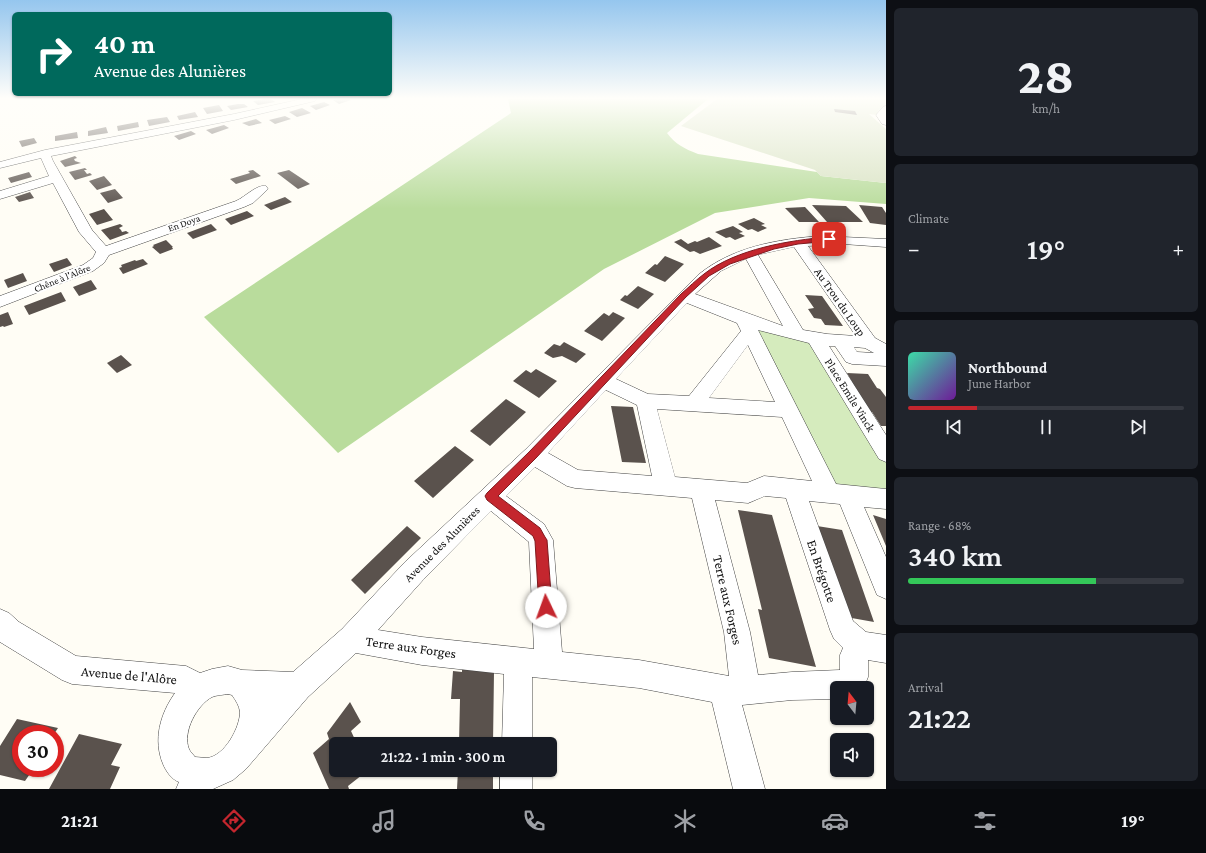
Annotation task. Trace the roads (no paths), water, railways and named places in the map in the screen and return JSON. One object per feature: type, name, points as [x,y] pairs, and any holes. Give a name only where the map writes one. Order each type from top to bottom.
[{"type":"street","points":[[0,165],[45,153],[134,136]]},
{"type":"street","points":[[45,153],[47,161],[86,232],[103,252]]},
{"type":"street","points":[[0,195],[56,178]]},
{"type":"street","name":"En Doya","points":[[103,252],[240,204],[249,200],[262,189]]},
{"type":"street","name":"Avenue des Alunières","points":[[298,687],[241,684],[228,680],[213,682],[198,690],[185,704],[176,721],[172,739],[175,757],[184,769],[199,774],[199,781],[232,762],[298,687],[352,639],[414,571],[533,455],[684,296],[707,275],[717,268],[750,254],[772,247],[798,242],[841,239],[886,242]]},
{"type":"street","name":"Au Trou du Loup","points":[[798,242],[869,342]]},
{"type":"street","name":"Chêne à l'Alôre","points":[[0,302],[88,268],[99,260],[103,252]]},
{"type":"street","points":[[750,254],[806,337]]},
{"type":"street","name":"Au Trou du Loup","points":[[684,296],[747,325],[806,337],[869,342]]},
{"type":"street","points":[[694,404],[729,357],[747,325]]},
{"type":"street","points":[[747,325],[788,410],[838,494],[886,586]]},
{"type":"street","name":"Place Emile Vinck","points":[[806,337],[886,453]]},
{"type":"street","name":"Place Emile Vinck","points":[[840,340],[852,358],[885,359]]},
{"type":"street","name":"Place Emile Vinck","points":[[869,342],[878,348],[885,359]]},
{"type":"street","points":[[603,381],[646,401],[788,410]]},
{"type":"street","points":[[646,401],[650,424],[666,486]]},
{"type":"street","points":[[533,455],[575,479],[748,492],[764,486],[886,500]]},
{"type":"street","name":"Terre aux Forges","points":[[702,488],[737,632],[735,691],[748,789]]},
{"type":"street","name":"En Brégotte","points":[[794,489],[842,630],[873,647]]},
{"type":"street","points":[[490,496],[536,532],[541,540],[543,551],[549,664]]},
{"type":"street","name":"Avenue de l'Alôre","points":[[0,622],[9,632],[72,670],[186,680],[198,690]]},
{"type":"street","name":"Terre aux Forges","points":[[352,639],[422,651],[639,674],[735,691]]},
{"type":"street","name":"En Brégotte","points":[[735,691],[792,686],[844,684],[854,677],[854,655],[873,647]]},
{"type":"street","points":[[517,737],[518,660]]},
{"type":"street","name":"Avenue des Alunières","points":[[241,684],[251,695],[255,710],[253,727],[245,746]]},
{"type":"street","points":[[516,777],[516,789]]}]
